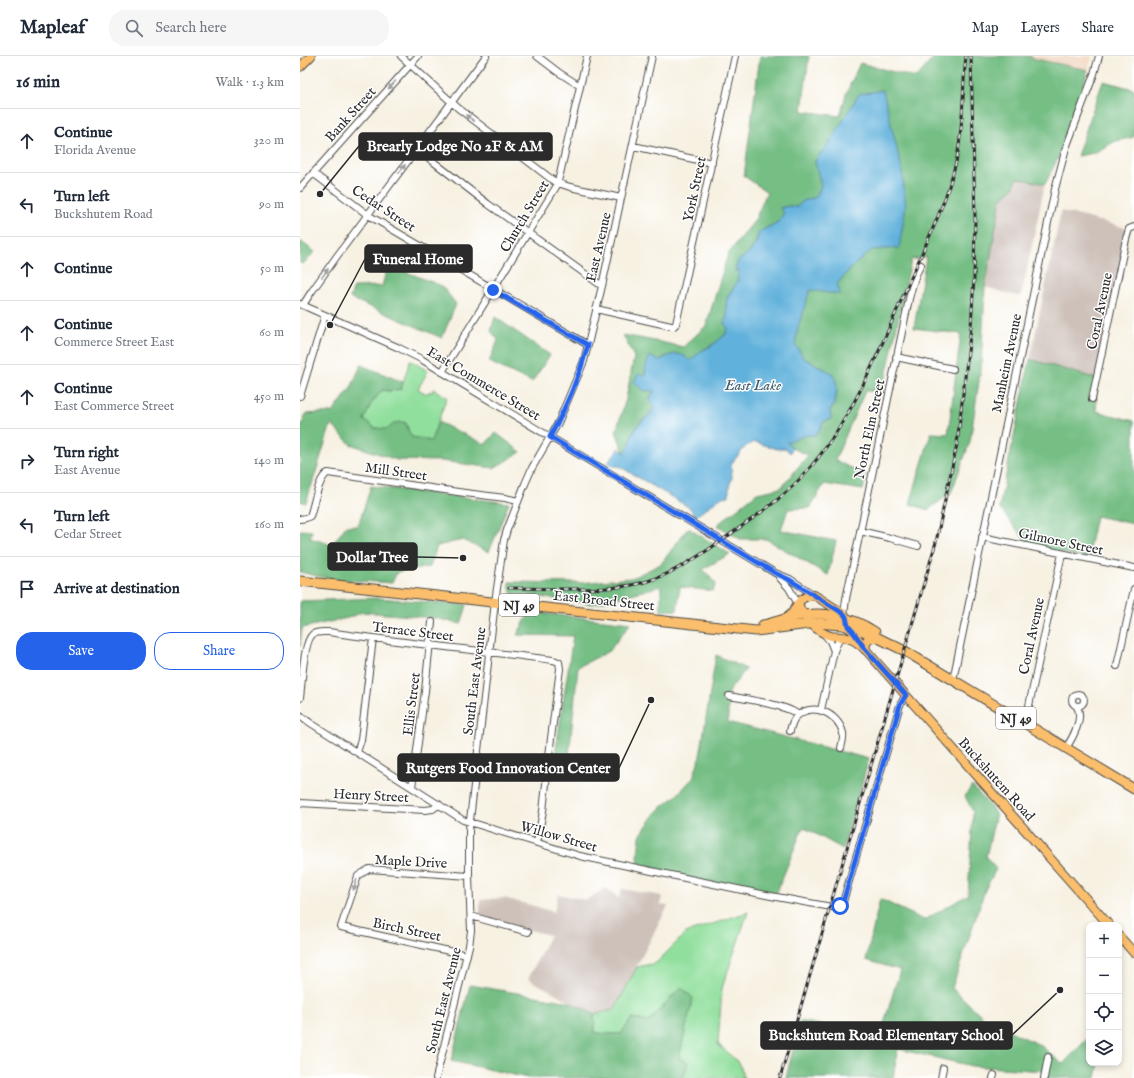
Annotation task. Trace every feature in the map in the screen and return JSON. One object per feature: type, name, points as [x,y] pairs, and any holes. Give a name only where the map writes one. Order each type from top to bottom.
[{"type":"highway","name":"East Broad Street","points":[[300,581],[756,631],[803,615],[832,614],[846,619]]},
{"type":"highway","points":[[782,622],[793,613],[798,604]]},
{"type":"highway","name":"East Broad Street","points":[[782,622],[815,627],[822,623],[846,619]]},
{"type":"highway","name":"NJ 49","points":[[846,619],[867,626],[898,648]]},
{"type":"highway","name":"NJ 49","points":[[846,619],[953,680],[1134,789]]},
{"type":"highway","points":[[865,649],[866,642],[871,638],[876,637]]},
{"type":"main road","points":[[300,67],[311,56]]},
{"type":"main road","points":[[814,595],[835,608],[846,619],[865,649],[853,639],[829,635],[815,627],[803,615],[798,604],[804,597],[814,595]]},
{"type":"main road","points":[[840,636],[846,619]]},
{"type":"main road","name":"Buckshutem Road","points":[[865,649],[1106,922]]},
{"type":"main road","points":[[1122,939],[1134,953]]},
{"type":"street","points":[[401,56],[452,103],[558,183],[621,198]]},
{"type":"street","name":"Bank Street","points":[[300,188],[418,56]]},
{"type":"street","points":[[302,305],[486,56]]},
{"type":"street","points":[[537,56],[580,86]]},
{"type":"street","name":"Church Street","points":[[442,372],[529,233],[558,183],[587,56]]},
{"type":"street","name":"East Avenue","points":[[550,437],[565,408],[584,361],[602,286],[652,56]]},
{"type":"street","name":"York Street","points":[[596,309],[674,326],[676,324],[735,56]]},
{"type":"street","name":"Manheim Avenue","points":[[953,680],[1055,189],[1066,148],[1092,81],[1099,56]]},
{"type":"street","points":[[633,146],[712,163]]},
{"type":"street","points":[[417,149],[488,204],[602,286]]},
{"type":"street","name":"Cedar Street","points":[[313,173],[368,215],[588,345]]},
{"type":"street","name":"Coral Avenue","points":[[1092,399],[1126,239],[1132,228]]},
{"type":"street","name":"North Elm Street","points":[[846,619],[846,599],[896,357],[913,282],[921,265]]},
{"type":"street","name":"East Commerce Street","points":[[302,305],[421,359],[775,573],[790,580],[814,595]]},
{"type":"street","points":[[300,396],[325,315]]},
{"type":"street","points":[[896,357],[953,369]]},
{"type":"street","name":"South East Avenue","points":[[436,1078],[467,955],[471,931],[469,876],[470,822],[495,602],[504,540],[532,468],[550,437]]},
{"type":"street","name":"Mill Street","points":[[300,519],[310,516],[321,481],[325,474],[328,473],[518,501]]},
{"type":"street","points":[[860,531],[918,546]]},
{"type":"street","name":"Gilmore Street","points":[[982,537],[1134,568]]},
{"type":"street","name":"Coral Avenue","points":[[1025,724],[1062,554]]},
{"type":"street","points":[[775,573],[789,588],[798,604]]},
{"type":"street","points":[[1117,666],[1134,589]]},
{"type":"street","points":[[835,608],[841,605],[846,599]]},
{"type":"street","name":"Ellis Street","points":[[412,787],[425,691],[432,622]]},
{"type":"street","points":[[815,627],[828,639],[834,651]]},
{"type":"street","name":"Terrace Street","points":[[300,698],[308,641],[313,634],[319,632],[553,660],[559,662],[560,668],[543,811],[537,843]]},
{"type":"street","points":[[821,710],[834,651],[840,636]]},
{"type":"street","points":[[357,752],[361,740],[372,638]]},
{"type":"street","name":"Willow Street","points":[[300,715],[456,816],[470,822],[580,856],[771,896],[837,908],[843,902],[900,705],[906,695]]},
{"type":"street","points":[[729,696],[785,707],[798,715]]},
{"type":"street","points":[[1066,748],[1074,735],[1078,721],[1079,710],[1077,707]]},
{"type":"street","points":[[790,731],[793,722],[798,715],[810,711],[821,710],[832,716],[838,723],[843,733],[841,748]]},
{"type":"street","name":"Henry Street","points":[[300,803],[425,810],[433,809],[439,804]]},
{"type":"street","name":"Maple Drive","points":[[341,927],[358,876],[369,870],[469,876]]},
{"type":"street","points":[[471,916],[528,932]]},
{"type":"street","name":"Birch Street","points":[[341,927],[467,955]]},
{"type":"street","points":[[1044,1078],[1048,1057]]},
{"type":"street","points":[[941,1078],[943,1068]]},
{"type":"shaded area","points":[[1031,56],[1092,56],[1088,70],[1031,58]]},
{"type":"shaded area","points":[[1017,178],[1045,184],[1021,297],[985,287],[1001,199],[1013,188]]},
{"type":"shaded area","points":[[1061,211],[1130,229],[1097,379],[1030,359]]},
{"type":"shaded area","points":[[606,888],[619,898],[622,889],[662,896],[660,905],[668,906],[614,1010],[594,1014],[528,979],[550,935],[480,918],[480,900],[504,898],[554,912],[558,894],[586,900]]},
{"type":"green space","points":[[760,56],[809,56],[802,111],[840,116],[846,94],[860,63],[916,78],[935,56],[1031,56],[1031,58],[1088,70],[1060,154],[1045,184],[1017,178],[1013,188],[1001,199],[985,287],[981,368],[970,442],[951,493],[928,510],[910,504],[931,433],[948,434],[961,334],[914,328],[926,257],[911,260],[883,391],[865,391],[835,460],[866,476],[863,490],[824,484],[810,508],[788,509],[781,530],[836,541],[828,575],[766,539],[740,539],[717,525],[757,493],[781,488],[808,455],[792,448],[786,442],[807,435],[816,435],[826,415],[834,406],[837,392],[823,368],[803,358],[798,348],[794,345],[810,289],[840,294],[837,284],[852,267],[872,249],[899,248],[830,142],[815,161],[821,186],[816,197],[803,201],[797,207],[789,206],[780,208],[784,213],[778,222],[759,232],[756,242],[750,252],[738,261],[735,271],[739,270],[737,282],[727,298],[727,316],[724,323],[728,328],[726,333],[717,342],[706,348],[690,361],[683,355],[676,354],[664,357],[659,361],[646,365],[645,375],[654,391],[650,398],[654,408],[649,415],[639,423],[632,434],[630,445],[624,453],[616,431],[626,399],[634,357],[623,335],[683,347],[706,326],[728,254],[755,220],[767,192],[744,176]]},
{"type":"green space","points":[[1103,81],[1134,89],[1134,137],[1116,141],[1094,153],[1077,156]]},
{"type":"green space","points":[[300,241],[315,252],[303,264],[300,263]]},
{"type":"green space","points":[[388,265],[442,286],[456,304],[442,338],[350,298],[354,287],[382,286]]},
{"type":"green space","points":[[495,317],[550,355],[532,382],[489,362],[498,340],[491,331]]},
{"type":"green space","points":[[1030,359],[1097,379],[1096,411],[1134,421],[1134,524],[1096,516],[1087,558],[1030,546],[999,508]]},
{"type":"green space","points":[[410,360],[428,371],[418,389],[427,394],[429,391],[432,393],[433,389],[447,397],[431,441],[412,437],[406,423],[402,422],[387,429],[375,428],[364,420],[371,404],[382,390],[389,391],[401,389]]},
{"type":"green space","points":[[361,365],[403,382],[401,389],[389,391],[382,390],[371,404],[364,420],[375,428],[387,429],[396,423],[403,422],[406,423],[412,437],[431,441],[438,422],[485,444],[496,433],[521,452],[494,468],[442,461],[397,460],[350,444],[331,424],[306,503],[300,501],[300,429],[306,414],[333,412],[351,388]]},
{"type":"green space","points":[[371,486],[509,503],[489,552],[462,540],[437,546],[430,567],[397,572],[392,583],[330,579],[300,572],[300,530],[312,531],[310,538],[332,545],[346,526],[358,526]]},
{"type":"green space","points":[[688,528],[730,554],[703,569],[716,584],[713,591],[680,587],[677,610],[661,611],[661,586],[593,604],[511,593],[509,582],[580,583],[632,578],[661,564]]},
{"type":"green space","points":[[378,598],[467,605],[461,624],[435,618],[362,612],[348,618],[302,628],[300,646],[300,601]]},
{"type":"green space","points":[[530,612],[631,623],[609,651],[578,667],[568,765],[554,763],[573,636],[517,635]]},
{"type":"green space","points":[[716,655],[746,669],[728,692],[728,722],[869,759],[843,849],[803,827],[776,894],[639,869],[638,854],[640,836],[656,812],[676,796],[693,778],[700,756]]},
{"type":"green space","points":[[972,786],[996,813],[986,857],[996,869],[985,890],[952,988],[986,1020],[1040,1045],[1063,1064],[1086,1040],[1086,1066],[1098,1066],[1096,1078],[1048,1078],[1044,1071],[972,1066],[898,1049],[893,1078],[786,1078],[800,1021],[880,1037],[900,970],[866,960],[880,899],[924,920],[968,895],[973,812],[965,796]]},
{"type":"green space","points":[[748,912],[722,988],[718,1044],[740,1064],[744,1078],[682,1078],[689,1063],[679,1059],[684,1033],[632,1018],[621,1034],[595,1033],[594,1014],[614,1010],[637,967],[656,963],[686,933]]},
{"type":"green space","points":[[470,985],[570,1002],[594,1014],[595,1033],[621,1034],[632,1018],[648,1022],[681,987],[693,998],[679,1058],[689,1063],[682,1078],[528,1078],[451,1061]]},
{"type":"water","name":"East Lake","points":[[883,90],[902,170],[906,206],[899,248],[872,250],[852,267],[837,284],[840,294],[810,290],[798,327],[795,345],[803,358],[832,373],[836,381],[837,392],[834,406],[830,409],[831,420],[824,421],[816,435],[807,435],[787,442],[792,448],[790,453],[785,448],[777,449],[755,442],[746,446],[731,464],[732,478],[729,487],[729,496],[722,497],[696,516],[690,508],[619,466],[613,466],[608,462],[619,448],[624,453],[630,445],[632,434],[640,423],[654,409],[650,398],[654,391],[645,391],[634,383],[638,374],[645,375],[646,365],[650,356],[659,361],[670,355],[679,354],[690,361],[701,351],[711,346],[725,335],[728,328],[724,323],[727,316],[727,298],[737,282],[739,270],[735,271],[738,261],[750,252],[756,242],[759,232],[778,222],[784,213],[780,208],[789,206],[797,207],[803,201],[816,197],[821,186],[815,161],[830,142],[859,94]]},
{"type":"railway","points":[[509,588],[611,588],[633,585],[674,571],[766,509],[797,482],[816,461],[832,438],[861,390],[928,241],[946,194],[959,149],[966,56]]},
{"type":"railway","points":[[780,1078],[936,542],[957,444],[971,327],[974,278],[975,217],[971,56]]},
{"type":"place","name":"Brearly Lodge No 2F & AM","points":[[320,194]]},
{"type":"place","name":"Funeral Home","points":[[330,325]]},
{"type":"place","name":"Dollar Tree","points":[[463,558]]},
{"type":"place","name":"Rutgers Food Innovation Center","points":[[651,700]]},
{"type":"place","name":"Buckshutem Road Elementary School","points":[[1060,990]]},
{"type":"route","points":[[493,290],[588,345],[584,361],[565,408],[550,437],[775,573],[790,580],[844,614],[848,626],[865,649],[906,695],[900,705],[843,902],[840,906]]}]
